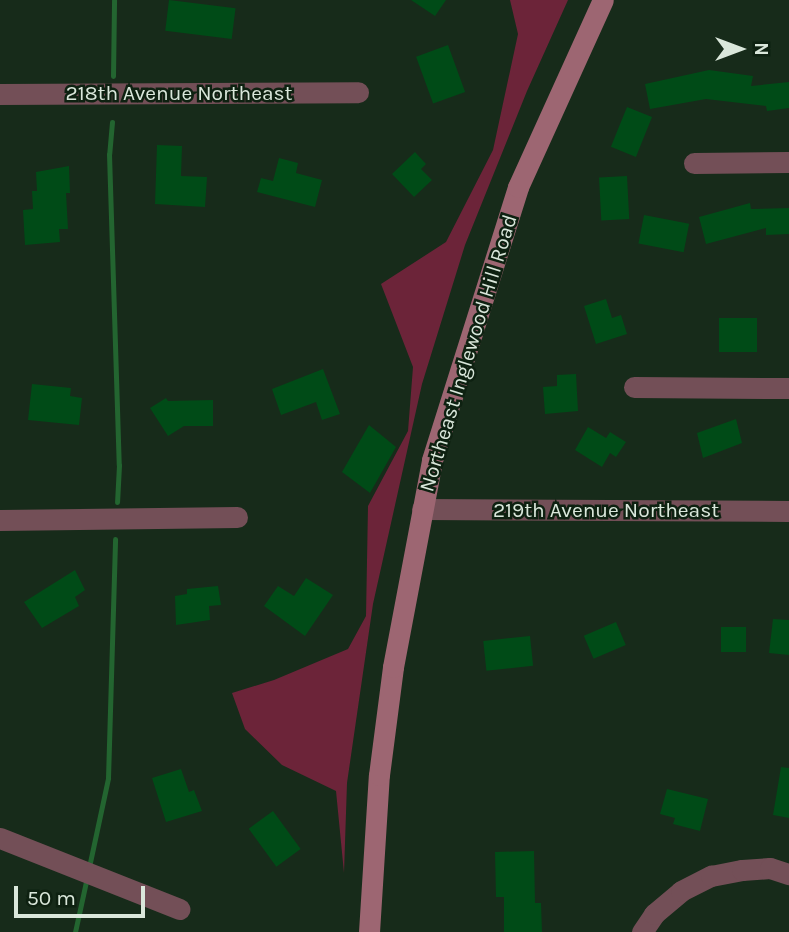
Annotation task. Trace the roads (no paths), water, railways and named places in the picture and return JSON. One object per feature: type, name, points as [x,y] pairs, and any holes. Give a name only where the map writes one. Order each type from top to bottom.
[{"type":"street","name":"Northeast Inglewood Hill Road","points":[[369,932],[379,775],[390,694],[432,460],[518,187],[603,0]]},
{"type":"street","name":"218th Avenue Northeast","points":[[0,94],[358,92]]},
{"type":"street","points":[[694,163],[789,162]]},
{"type":"street","points":[[634,387],[789,388]]},
{"type":"street","name":"219th Avenue Northeast","points":[[422,509],[789,512]]},
{"type":"street","points":[[0,520],[237,517]]},
{"type":"street","points":[[0,838],[179,909]]},
{"type":"street","points":[[642,932],[654,914],[681,891],[711,876],[770,868],[789,874]]},
{"type":"waterway","points":[[113,76],[114,0]]},
{"type":"waterway","points":[[112,122],[109,154],[119,465],[117,502]]},
{"type":"waterway","points":[[89,867],[108,778],[115,539]]},
{"type":"waterway","points":[[75,932],[87,877]]}]
